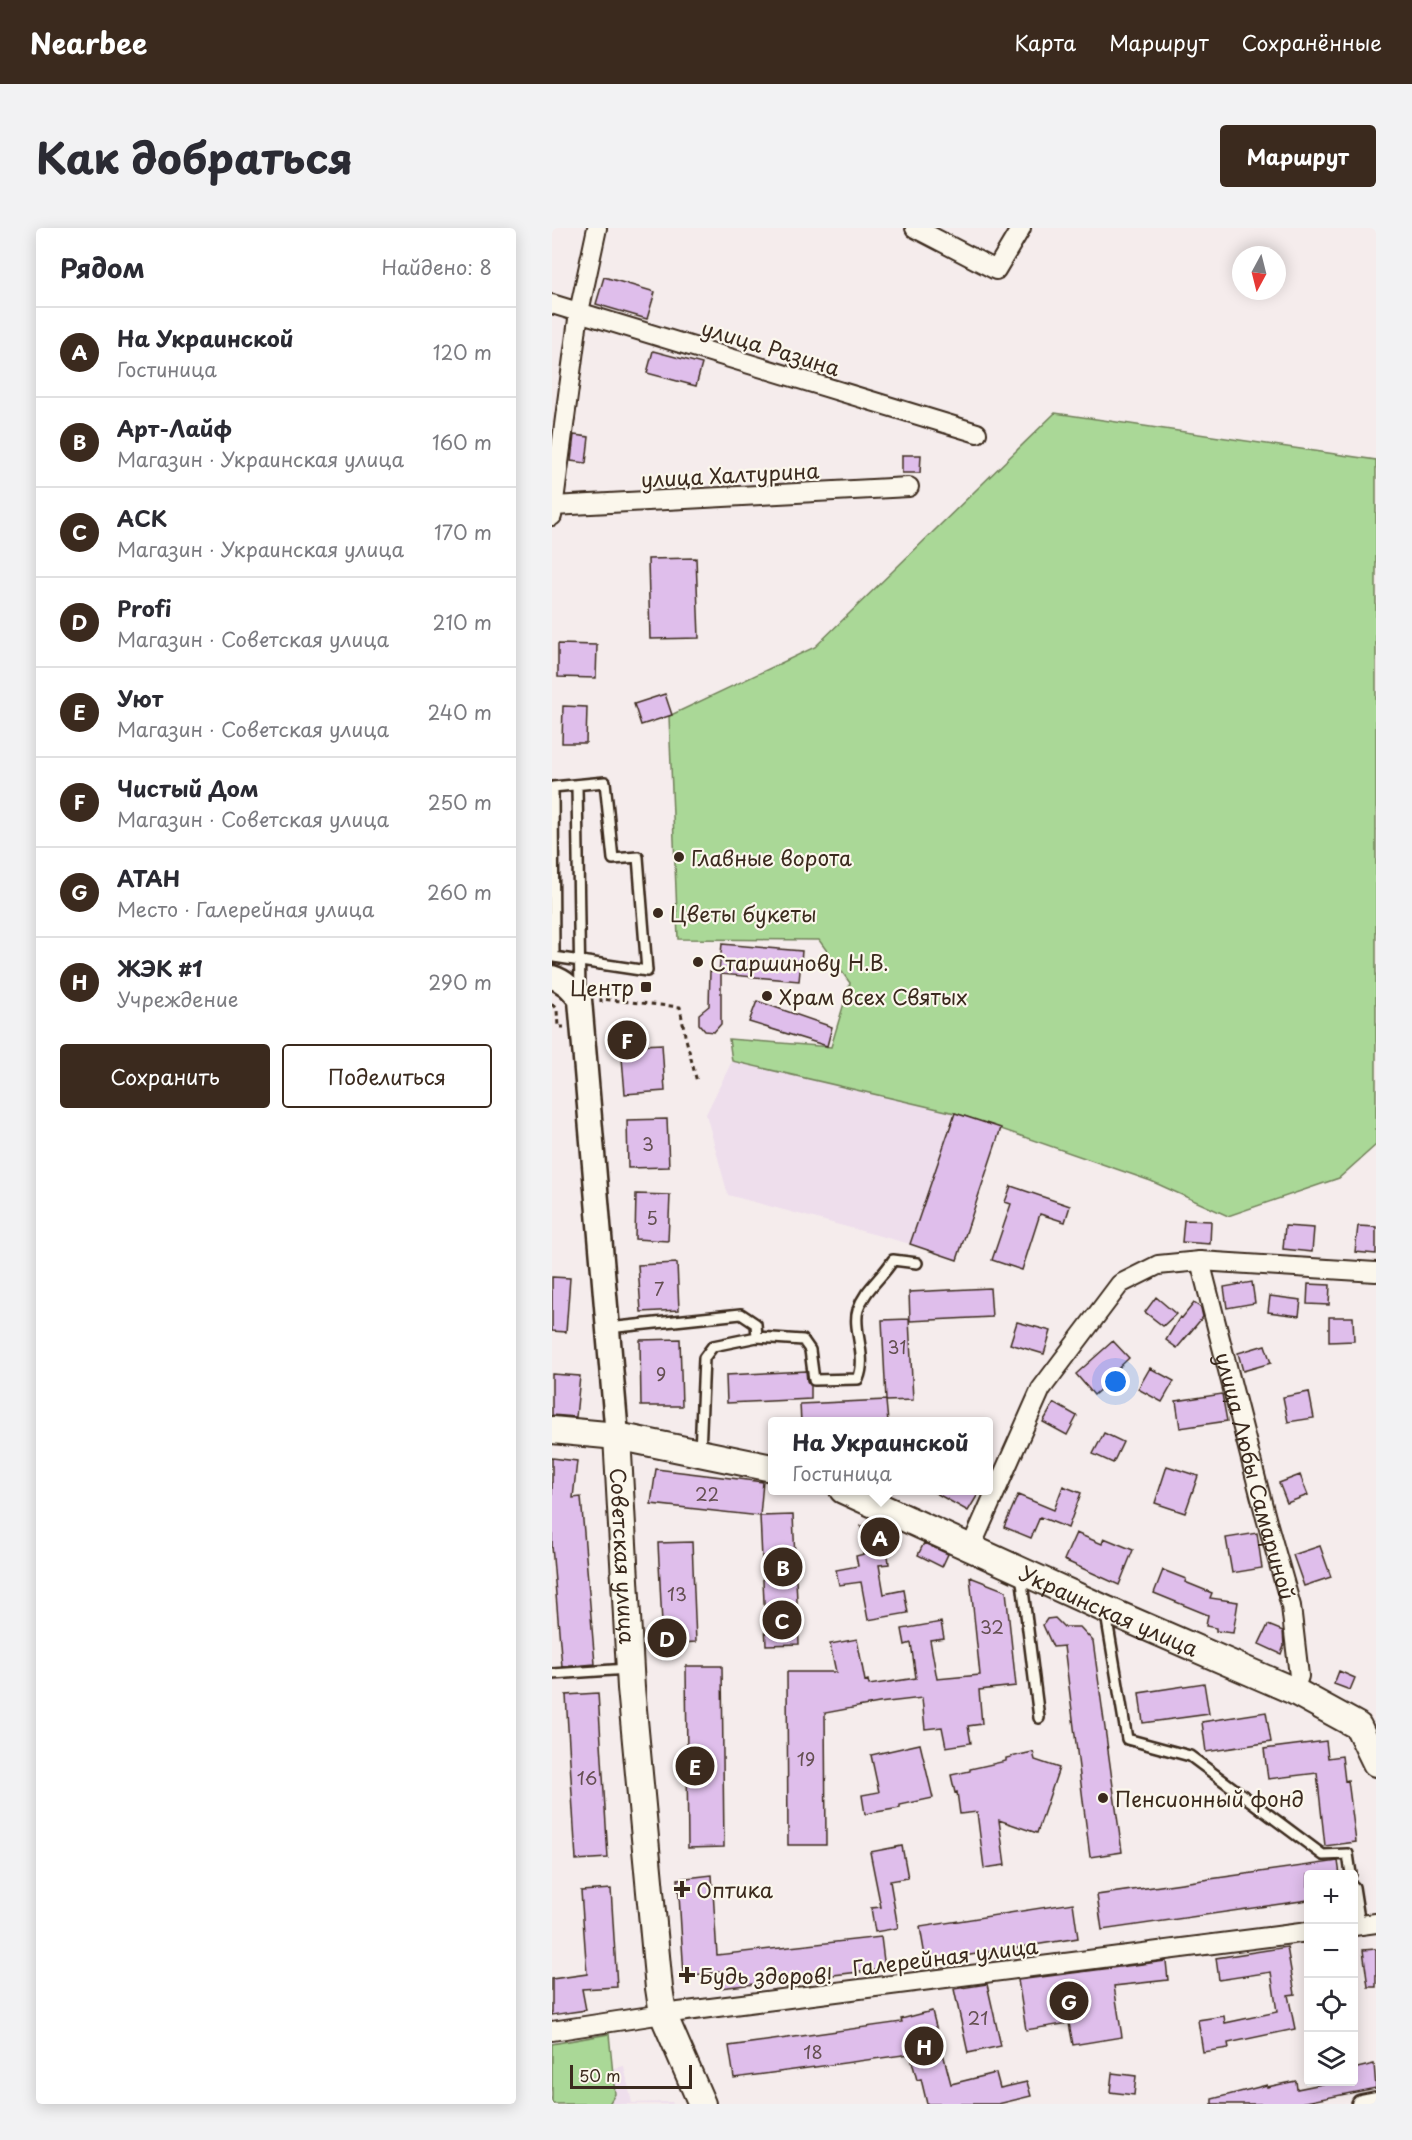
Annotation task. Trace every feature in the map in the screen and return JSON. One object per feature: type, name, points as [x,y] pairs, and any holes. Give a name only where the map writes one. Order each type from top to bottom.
[{"type":"main road","points":[[552,1430],[617,1436],[768,1467]]},
{"type":"main road","name":"Советская улица","points":[[617,1436],[630,1669],[659,1988],[663,2014],[702,2104]]},
{"type":"main road","name":"Украинская улица","points":[[852,1495],[1367,1724]]},
{"type":"main road","points":[[1367,1724],[1376,1763]]},
{"type":"street","points":[[553,511],[579,312],[597,228]]},
{"type":"street","points":[[915,228],[996,270],[1021,228]]},
{"type":"street","name":"улица Разина","points":[[552,304],[977,433]]},
{"type":"street","name":"улица Халтурина","points":[[553,511],[909,487]]},
{"type":"street","points":[[552,977],[561,980],[591,1004]]},
{"type":"street","name":"Советская улица","points":[[591,1004],[608,1328],[617,1436]]},
{"type":"street","points":[[970,1549],[1041,1389],[1120,1284],[1158,1264],[1200,1261],[1376,1272]]},
{"type":"street","name":"улица Любы Самариной","points":[[1200,1261],[1291,1606],[1299,1676],[1294,1691]]},
{"type":"street","name":"Галерейная улица","points":[[552,2031],[663,2014],[1304,1933]]},
{"type":"street","points":[[1361,2104],[1376,2101]]},
{"type":"lane","points":[[605,782],[613,859],[638,857],[647,971],[580,961],[554,957],[553,787],[605,782]]},
{"type":"lane","points":[[577,785],[580,961],[591,1004]]},
{"type":"lane","points":[[700,1453],[704,1358],[713,1346],[757,1337],[803,1340],[810,1350],[813,1380],[858,1379],[863,1370],[857,1312],[867,1291],[887,1270],[893,1260],[917,1263]]},
{"type":"lane","points":[[608,1328],[741,1314],[756,1324],[757,1337]]},
{"type":"lane","points":[[1021,1571],[1039,1718]]},
{"type":"lane","points":[[1105,1609],[1127,1739],[1190,1756],[1323,1855],[1348,1854],[1351,1870]]},
{"type":"lane","points":[[552,1674],[630,1669]]},
{"type":"lane","points":[[1358,1906],[1363,1925]]},
{"type":"path","points":[[591,1004],[601,999],[680,1007],[697,1082]]},
{"type":"path","points":[[552,1004],[557,1010],[558,1027],[568,1027]]},
{"type":"shaded area","points":[[732,1061],[955,1113],[1001,1128],[957,1260],[910,1244],[728,1195],[706,1114]]},
{"type":"shaded area","points":[[624,2066],[632,2103],[672,2102],[673,2104],[552,2104],[552,2082]]},
{"type":"green space","points":[[1055,413],[1376,460],[1376,1145],[1339,1178],[1228,1216],[1151,1181],[955,1113],[732,1061],[729,1039],[831,1047],[850,983],[819,940],[678,939],[669,716],[815,647]]},
{"type":"green space","points":[[609,2034],[615,2094],[609,2104],[552,2104],[552,2044]]},
{"type":"building","points":[[604,277],[655,292],[647,319],[596,304]]},
{"type":"building","points":[[653,351],[702,364],[696,386],[647,373]]},
{"type":"building","points":[[574,435],[589,437],[586,463],[571,461]]},
{"type":"building","points":[[902,455],[921,455],[920,473],[902,473]]},
{"type":"building","points":[[696,558],[699,638],[650,639],[648,559]]},
{"type":"building","points":[[558,644],[597,645],[596,678],[558,677]]},
{"type":"building","points":[[665,694],[672,715],[641,725],[634,704]]},
{"type":"building","points":[[563,706],[587,707],[586,743],[562,743]]},
{"type":"building","points":[[722,944],[802,951],[799,981],[721,974],[721,1024],[714,1032],[705,1031],[699,1024],[699,1014],[709,1006],[710,971],[719,972]]},
{"type":"building","points":[[757,1001],[832,1027],[827,1046],[749,1022]]},
{"type":"building","points":[[662,1044],[665,1091],[625,1094],[621,1046]]},
{"type":"building","points":[[955,1113],[1001,1128],[957,1260],[910,1244]]},
{"type":"building","points":[[667,1119],[669,1167],[628,1168],[627,1120]]},
{"type":"building","points":[[1011,1186],[1070,1206],[1065,1222],[1040,1214],[1022,1270],[992,1260],[1011,1204],[1005,1202]]},
{"type":"building","points":[[636,1194],[670,1195],[668,1241],[635,1239]]},
{"type":"building","points":[[1184,1220],[1211,1221],[1210,1244],[1182,1242]]},
{"type":"building","points":[[1285,1226],[1314,1228],[1312,1252],[1283,1249]]},
{"type":"building","points":[[1358,1226],[1376,1227],[1376,1254],[1355,1252]]},
{"type":"building","points":[[677,1263],[679,1310],[641,1312],[638,1265]]},
{"type":"building","points":[[552,1277],[570,1278],[566,1332],[552,1331]]},
{"type":"building","points":[[1252,1282],[1255,1303],[1227,1308],[1224,1287]]},
{"type":"building","points":[[1308,1284],[1330,1285],[1329,1305],[1307,1304]]},
{"type":"building","points":[[990,1288],[992,1317],[910,1321],[909,1292]]},
{"type":"building","points":[[1270,1296],[1301,1300],[1299,1316],[1268,1312]]},
{"type":"building","points":[[1156,1297],[1176,1314],[1163,1326],[1145,1312]]},
{"type":"building","points":[[1194,1303],[1201,1308],[1203,1317],[1177,1348],[1166,1340],[1180,1317],[1182,1318]]},
{"type":"building","points":[[1329,1317],[1353,1317],[1354,1341],[1329,1342]]},
{"type":"building","points":[[909,1319],[913,1400],[886,1401],[888,1417],[801,1417],[800,1404],[886,1400],[882,1320]]},
{"type":"building","points":[[1017,1322],[1051,1331],[1044,1354],[1010,1344]]},
{"type":"building","points":[[680,1339],[682,1406],[641,1406],[640,1340]]},
{"type":"building","points":[[1113,1341],[1129,1358],[1108,1378],[1110,1381],[1094,1395],[1076,1374]]},
{"type":"building","points":[[1265,1345],[1271,1363],[1243,1371],[1238,1353]]},
{"type":"building","points":[[1150,1368],[1174,1381],[1162,1402],[1138,1389]]},
{"type":"building","points":[[806,1371],[807,1381],[811,1386],[811,1399],[727,1403],[726,1375]]},
{"type":"building","points":[[552,1374],[580,1376],[576,1417],[552,1415]]},
{"type":"building","points":[[1309,1392],[1314,1418],[1288,1422],[1283,1397]]},
{"type":"building","points":[[1222,1394],[1227,1421],[1180,1428],[1176,1401]]},
{"type":"building","points":[[1054,1403],[1077,1416],[1067,1435],[1043,1422]]},
{"type":"building","points":[[1104,1433],[1123,1442],[1113,1463],[1093,1454]]},
{"type":"building","points":[[552,1458],[577,1461],[573,1498],[581,1497],[595,1664],[562,1667],[552,1546]]},
{"type":"building","points":[[1167,1466],[1198,1476],[1185,1513],[1155,1503]]},
{"type":"building","points":[[656,1469],[763,1482],[760,1516],[651,1504]]},
{"type":"building","points":[[1300,1475],[1308,1495],[1287,1503],[1279,1483]]},
{"type":"building","points":[[1063,1486],[1081,1493],[1068,1528],[1040,1517],[1031,1538],[1004,1527],[1018,1495],[1054,1510]]},
{"type":"building","points":[[939,1495],[978,1495],[968,1511]]},
{"type":"building","points":[[793,1515],[799,1644],[766,1645],[760,1516]]},
{"type":"building","points":[[882,1524],[885,1526],[889,1564],[879,1565],[884,1594],[904,1590],[908,1613],[868,1620],[861,1582],[839,1585],[836,1570],[858,1566],[856,1556],[864,1554],[861,1526]]},
{"type":"building","points":[[1076,1533],[1102,1544],[1104,1538],[1133,1550],[1119,1585],[1064,1560]]},
{"type":"building","points":[[1257,1533],[1262,1568],[1232,1573],[1226,1538]]},
{"type":"building","points":[[692,1542],[696,1642],[663,1644],[658,1543]]},
{"type":"building","points":[[924,1543],[948,1554],[942,1567],[918,1555]]},
{"type":"building","points":[[1320,1546],[1331,1577],[1304,1586],[1293,1555]]},
{"type":"building","points":[[1163,1570],[1212,1593],[1210,1598],[1238,1602],[1233,1633],[1216,1631],[1216,1628],[1206,1626],[1208,1615],[1154,1593]]},
{"type":"building","points":[[970,1577],[1006,1591],[1016,1686],[979,1690],[982,1724],[968,1726],[971,1743],[946,1747],[942,1727],[925,1729],[922,1698],[825,1713],[826,1845],[788,1845],[787,1672],[836,1672],[830,1644],[857,1639],[865,1681],[868,1680],[869,1685],[916,1678],[911,1643],[905,1645],[902,1629],[941,1622],[944,1638],[930,1640],[937,1679],[980,1675]]},
{"type":"building","points":[[1055,1618],[1064,1627],[1080,1627],[1093,1641],[1122,1852],[1090,1857],[1064,1646],[1053,1647],[1043,1625],[1047,1619]]},
{"type":"building","points":[[1268,1625],[1283,1631],[1284,1646],[1281,1654],[1259,1644]]},
{"type":"building","points":[[686,1666],[722,1666],[724,1847],[688,1848]]},
{"type":"building","points":[[1339,1671],[1355,1678],[1350,1690],[1334,1684]]},
{"type":"building","points":[[1204,1683],[1209,1714],[1143,1723],[1139,1693]]},
{"type":"building","points":[[598,1693],[608,1858],[576,1860],[566,1695]]},
{"type":"building","points":[[1266,1712],[1271,1742],[1206,1752],[1202,1722]]},
{"type":"building","points":[[1326,1741],[1328,1758],[1342,1756],[1345,1781],[1348,1780],[1356,1842],[1325,1846],[1317,1773],[1268,1779],[1264,1749]]},
{"type":"building","points":[[920,1744],[933,1798],[900,1805],[900,1808],[865,1814],[862,1795],[879,1792],[871,1755]]},
{"type":"building","points":[[1033,1752],[1035,1760],[1059,1768],[1037,1833],[999,1820],[1005,1865],[984,1868],[977,1812],[960,1814],[957,1792],[955,1793],[951,1775]]},
{"type":"building","points":[[902,1846],[908,1878],[890,1881],[898,1928],[875,1932],[871,1908],[881,1907],[870,1852]]},
{"type":"building","points":[[1338,1861],[1339,1870],[1304,1870],[1304,1901],[1102,1930],[1097,1895]]},
{"type":"building","points":[[712,1875],[717,1955],[881,1937],[885,1969],[720,1988],[719,1972],[684,1976],[678,1879]]},
{"type":"building","points":[[611,1889],[617,1987],[582,1989],[586,2010],[552,2015],[552,1979],[587,1974],[581,1891]]},
{"type":"building","points":[[1073,1903],[1078,1938],[926,1962],[920,1927]]},
{"type":"building","points":[[1287,1947],[1295,1994],[1288,1995],[1295,2029],[1228,2043],[1229,2048],[1203,2052],[1198,2020],[1224,2016],[1225,2023],[1277,2012],[1271,1972],[1219,1980],[1216,1958]]},
{"type":"building","points":[[1376,1949],[1376,1987],[1368,1987],[1363,1950]]},
{"type":"building","points":[[1166,1961],[1168,1980],[1114,1986],[1122,2037],[1073,2045],[1069,2023],[1026,2030],[1018,1980]]},
{"type":"building","points":[[987,1984],[1001,2046],[968,2053],[954,1989]]},
{"type":"building","points":[[932,2011],[951,2084],[996,2073],[1000,2088],[1027,2082],[1031,2096],[998,2104],[927,2104],[921,2079],[917,2080],[910,2054],[734,2078],[729,2046],[902,2022],[901,2019]]},
{"type":"building","points":[[1374,2064],[1376,2088],[1296,2104],[1212,2104],[1212,2099],[1267,2085],[1267,2087],[1296,2081],[1297,2089],[1312,2086],[1358,2086],[1358,2068]]},
{"type":"building","points":[[1112,2073],[1136,2076],[1134,2095],[1110,2092]]},
{"type":"place","name":"Главные ворота","points":[[679,857]]},
{"type":"place","name":"Цветы букеты","points":[[658,913]]},
{"type":"place","name":"Старшинову Н.В.","points":[[698,962]]},
{"type":"place","name":"Центр","points":[[646,987]]},
{"type":"place","name":"Храм всех Святых","points":[[767,996]]},
{"type":"place","name":"Чистый Дом","points":[[627,1040]]},
{"type":"place","name":"На Украинской","points":[[880,1537]]},
{"type":"place","name":"Арт-Лайф","points":[[783,1567]]},
{"type":"place","name":"АСК","points":[[782,1620]]},
{"type":"place","name":"Profi","points":[[667,1638]]},
{"type":"place","name":"Уют","points":[[695,1766]]},
{"type":"place","name":"Пенсионный фонд","points":[[1103,1798]]},
{"type":"place","name":"Оптика","points":[[682,1889]]},
{"type":"place","name":"Будь здоров!","points":[[687,1975]]},
{"type":"place","name":"АТАН","points":[[1069,2001]]},
{"type":"place","name":"ЖЭК #1","points":[[924,2046]]}]
